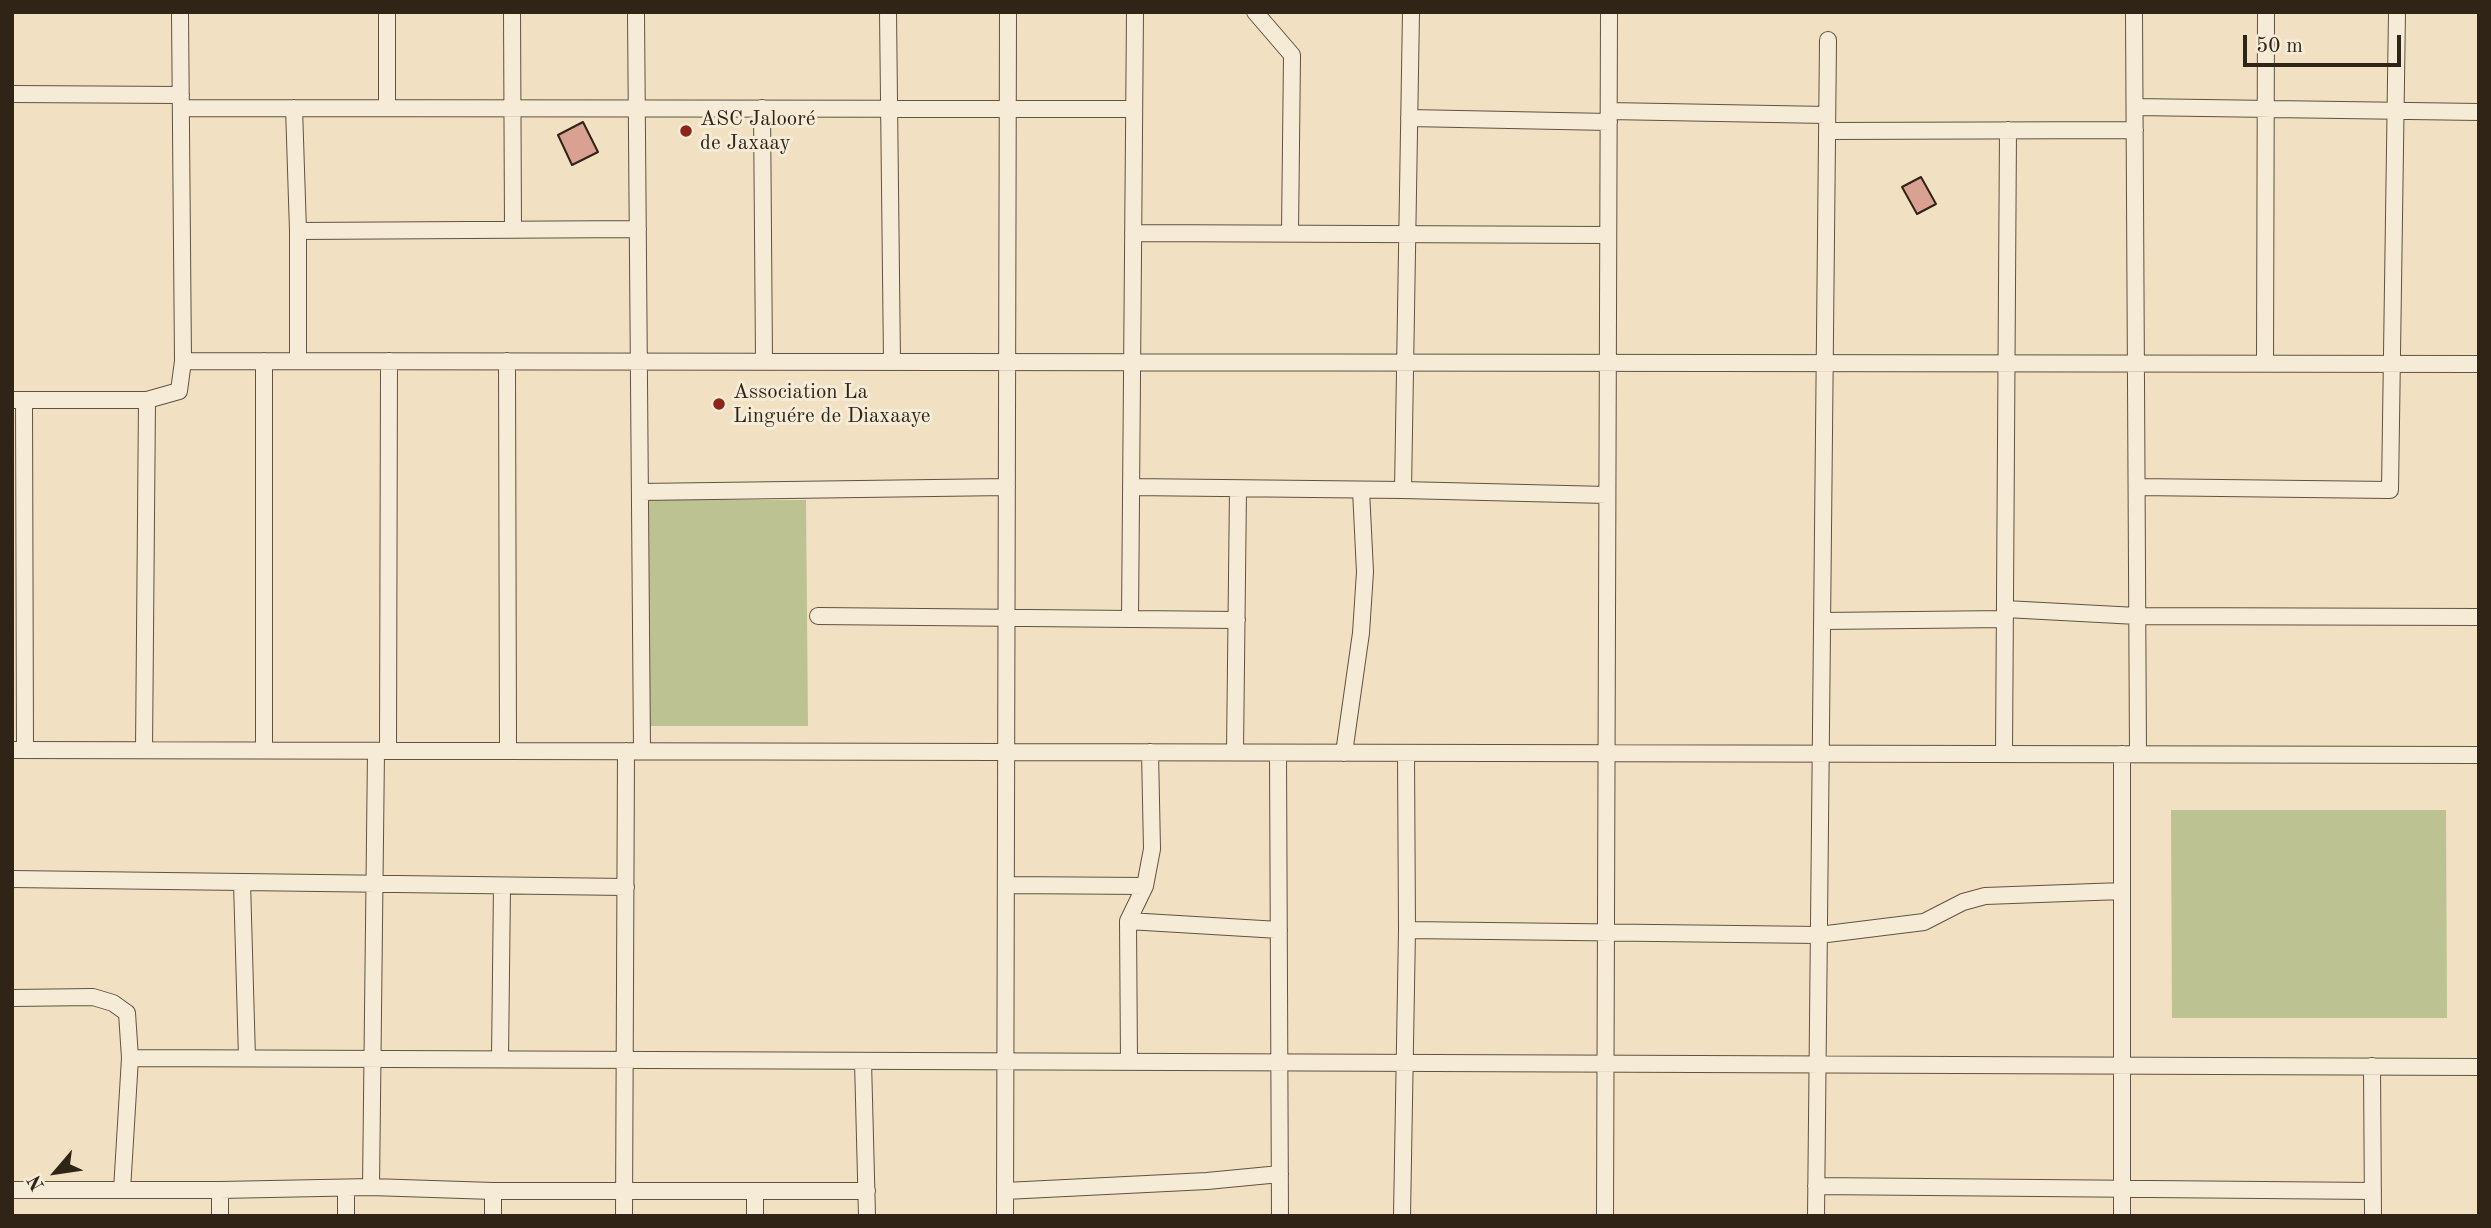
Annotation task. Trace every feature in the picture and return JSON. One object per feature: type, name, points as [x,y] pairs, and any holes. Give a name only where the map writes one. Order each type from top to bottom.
[{"type":"street","points":[[180,12],[183,361],[179,391],[147,400],[18,400],[19,750],[2479,755]]},
{"type":"street","points":[[387,12],[387,108]]},
{"type":"street","points":[[512,12],[513,229]]},
{"type":"street","points":[[624,1216],[626,887],[634,751],[640,492],[636,12]]},
{"type":"street","points":[[888,12],[892,362]]},
{"type":"street","points":[[1005,1216],[1008,12]]},
{"type":"street","points":[[1130,619],[1135,12]]},
{"type":"street","points":[[1403,490],[1411,12]]},
{"type":"street","points":[[1605,1216],[1609,12]]},
{"type":"street","points":[[2122,1216],[2122,891],[2137,616],[2134,12]]},
{"type":"street","points":[[2265,363],[2266,12]]},
{"type":"street","points":[[2137,487],[2390,490],[2397,12]]},
{"type":"street","points":[[1257,13],[1292,55],[1290,233]]},
{"type":"street","points":[[1816,1216],[1828,40]]},
{"type":"street","points":[[12,94],[293,108],[1134,108]]},
{"type":"street","points":[[2135,107],[2479,112]]},
{"type":"street","points":[[293,108],[299,231],[298,361]]},
{"type":"street","points":[[762,108],[764,361]]},
{"type":"street","points":[[1409,118],[1609,116],[2008,130],[2135,130]]},
{"type":"street","points":[[2004,754],[2008,130]]},
{"type":"street","points":[[299,231],[638,229]]},
{"type":"street","points":[[1133,233],[1608,235]]},
{"type":"street","points":[[183,361],[2479,363]]},
{"type":"street","points":[[264,361],[264,750]]},
{"type":"street","points":[[371,1187],[375,884],[382,751],[389,361]]},
{"type":"street","points":[[507,361],[508,751]]},
{"type":"street","points":[[144,750],[147,400]]},
{"type":"street","points":[[640,492],[1007,487]]},
{"type":"street","points":[[1131,487],[1608,495]]},
{"type":"street","points":[[1236,752],[1238,489]]},
{"type":"street","points":[[1344,753],[1361,633],[1365,572],[1361,490]]},
{"type":"street","points":[[1822,621],[2005,614],[2479,617]]},
{"type":"street","points":[[818,616],[1237,620]]},
{"type":"street","points":[[1129,1062],[1128,921],[1144,886],[1152,849],[1150,752]]},
{"type":"street","points":[[1278,752],[1280,1216]]},
{"type":"street","points":[[1402,1216],[1407,930],[1406,753]]},
{"type":"street","points":[[12,879],[626,887]]},
{"type":"street","points":[[242,882],[247,1058]]},
{"type":"street","points":[[1006,885],[1144,886]]},
{"type":"street","points":[[500,1059],[502,886]]},
{"type":"street","points":[[1407,930],[1819,935],[1924,922],[1964,902],[1985,896],[2122,891]]},
{"type":"street","points":[[1128,921],[1279,930]]},
{"type":"street","points":[[12,998],[93,997],[113,1003],[127,1013],[130,1058],[122,1190]]},
{"type":"street","points":[[130,1058],[2479,1067]]},
{"type":"street","points":[[863,1061],[867,1216]]},
{"type":"street","points":[[2372,1066],[2373,1216]]},
{"type":"street","points":[[1005,1191],[1207,1181],[1280,1174]]},
{"type":"street","points":[[1816,1186],[2373,1191]]},
{"type":"street","points":[[12,1190],[371,1187],[493,1191],[867,1191]]},
{"type":"street","points":[[346,1188],[346,1216]]},
{"type":"street","points":[[220,1190],[220,1216]]},
{"type":"street","points":[[493,1191],[493,1216]]},
{"type":"street","points":[[755,1191],[755,1216]]},
{"type":"green space","points":[[648,500],[806,500],[808,726],[650,726]]},
{"type":"green space","points":[[2171,810],[2446,810],[2447,1018],[2172,1018]]},
{"type":"building","points":[[583,122],[598,152],[572,165],[558,135]]},
{"type":"building","points":[[1921,177],[1936,204],[1917,214],[1902,187]]},
{"type":"place","name":"ASC Jalooré de Jaxaay","points":[[686,131]]},
{"type":"place","name":"Association La Linguére de Diaxaaye","points":[[719,404]]}]
